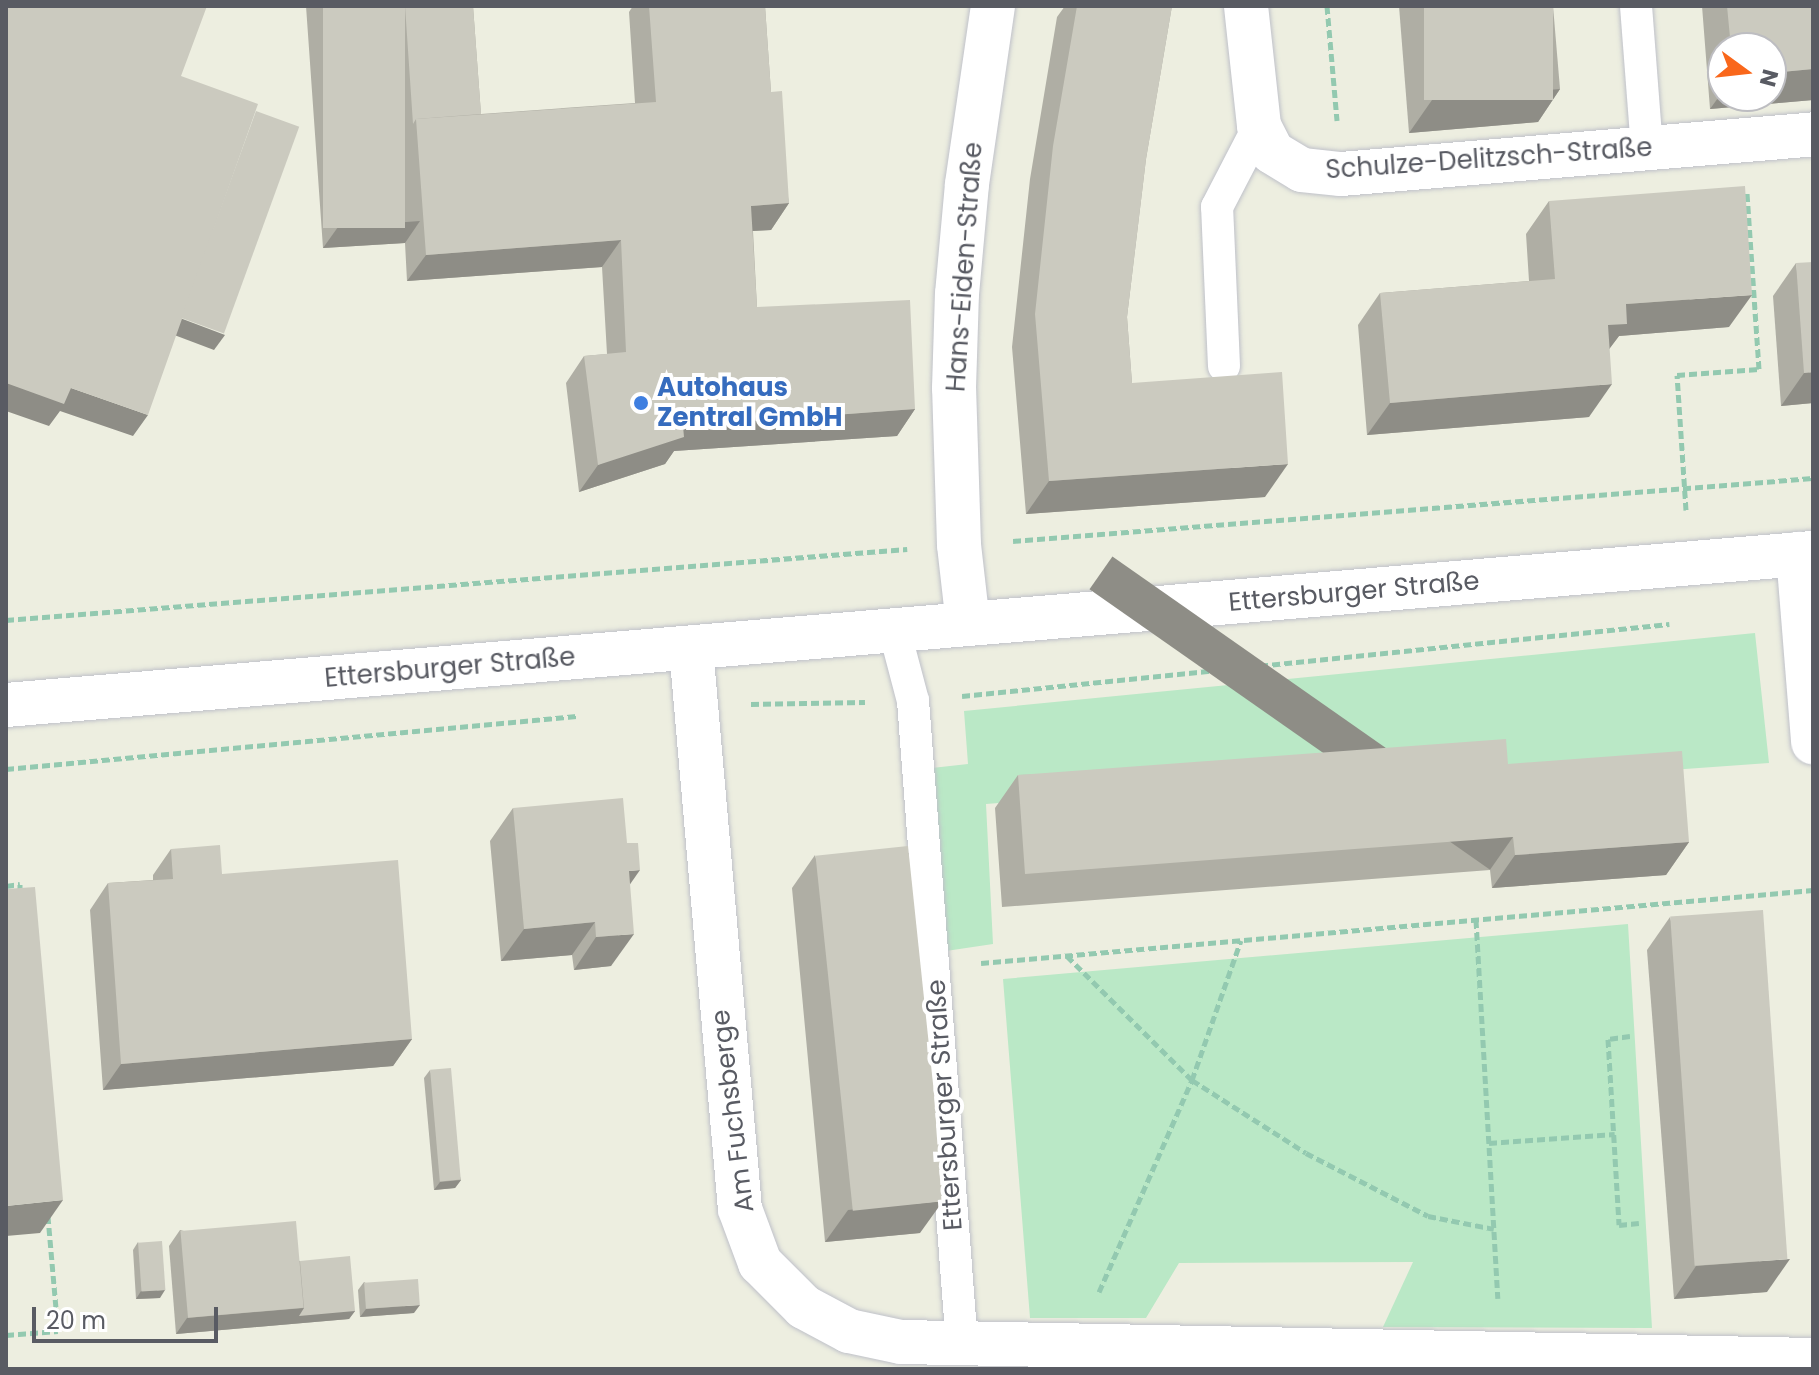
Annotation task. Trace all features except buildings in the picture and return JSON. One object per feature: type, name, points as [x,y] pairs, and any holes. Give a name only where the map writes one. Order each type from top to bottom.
[{"type":"street","name":"Hans-Eiden-Straße","points":[[968,624],[959,545],[954,388],[957,294],[967,184],[993,6]]},
{"type":"street","name":"Schulze-Delitzsch-Straße","points":[[1246,6],[1259,126],[1272,152],[1302,170],[1341,174],[1813,134]]},
{"type":"street","name":"Ettersburger Straße","points":[[6,705],[1806,554]]},
{"type":"street","points":[[1806,554],[1813,742]]},
{"type":"street","name":"Am Fuchsberge","points":[[691,648],[740,1209],[760,1263],[804,1307],[849,1331],[901,1342],[1502,1357],[1813,1360]]},
{"type":"lane","points":[[1636,6],[1647,149]]},
{"type":"lane","points":[[1224,366],[1217,207],[1259,126]]},
{"type":"lane","name":"Ettersburger Straße","points":[[894,629],[913,701],[962,1345]]},
{"type":"path","points":[[1327,6],[1341,174]]},
{"type":"path","points":[[1689,564],[1677,375],[1759,369],[1744,140]]},
{"type":"path","points":[[6,620],[1813,478]]},
{"type":"path","points":[[6,886],[20,884],[21,900]]},
{"type":"path","points":[[935,967],[1813,890]]},
{"type":"path","points":[[1476,920],[1502,1357]]},
{"type":"path","points":[[1075,1347],[1192,1080],[1241,940]]},
{"type":"path","points":[[1067,955],[1192,1080],[1306,1153],[1428,1216],[1494,1229]]},
{"type":"path","points":[[1630,1036],[1608,1039],[1619,1225],[1639,1223]]},
{"type":"path","points":[[1489,1143],[1615,1134]]},
{"type":"path","points":[[6,1335],[58,1331],[47,1208]]},
{"type":"green space","points":[[1755,633],[1769,763],[1489,783],[1486,765],[986,804],[993,944],[946,951],[932,768],[968,764],[964,711]]},
{"type":"green space","points":[[1628,924],[1652,1328],[1383,1327],[1413,1262],[1179,1263],[1146,1318],[1030,1318],[1003,979]]},
{"type":"place","name":"Autohaus Zentral GmbH","points":[[641,403]]}]
